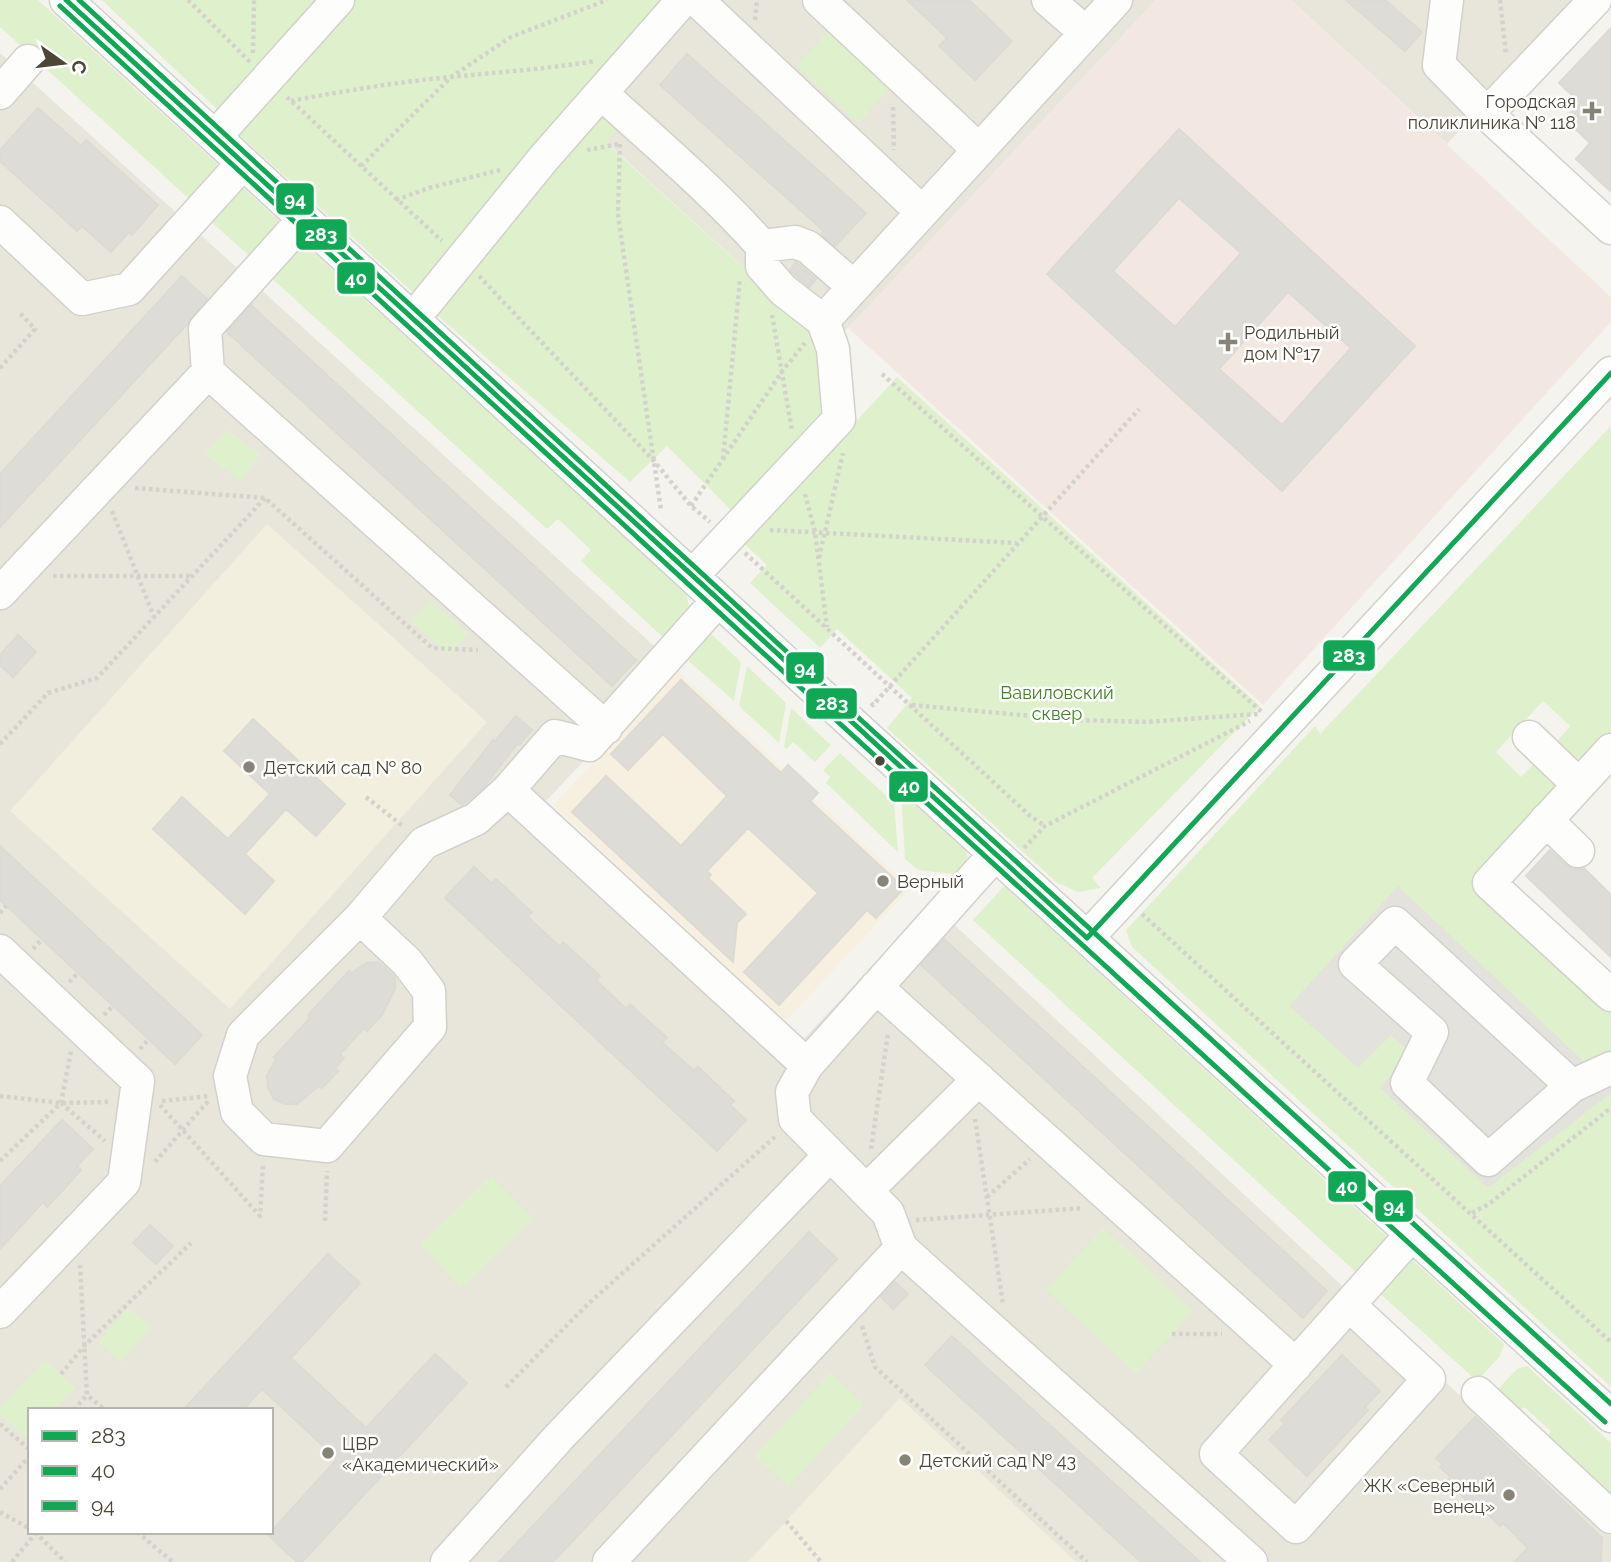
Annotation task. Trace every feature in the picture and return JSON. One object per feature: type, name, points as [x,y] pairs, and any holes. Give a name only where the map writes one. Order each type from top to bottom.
[{"type":"street","points":[[66,0],[718,600],[1008,852],[1087,938],[1611,1416]]},
{"type":"street","points":[[215,137],[279,91],[338,0]]},
{"type":"street","points":[[413,319],[601,93],[683,0]]},
{"type":"street","points":[[697,0],[922,212]]},
{"type":"street","points":[[819,0],[979,149]]},
{"type":"street","points":[[1048,0],[1086,33]]},
{"type":"street","points":[[822,321],[1116,0]]},
{"type":"street","points":[[1447,0],[1439,65],[1487,114],[1611,228]]},
{"type":"street","points":[[1487,114],[1595,0]]},
{"type":"street","points":[[0,93],[28,61]]},
{"type":"street","points":[[601,93],[745,227],[752,257],[783,290],[822,321],[833,349],[839,419],[692,576]]},
{"type":"street","points":[[0,222],[82,299],[129,289],[243,163]]},
{"type":"street","points":[[303,219],[205,329],[208,372],[606,728]]},
{"type":"street","points":[[752,257],[795,242],[808,247],[854,287]]},
{"type":"street","points":[[8,585],[208,372]]},
{"type":"street","points":[[1087,938],[1611,373]]},
{"type":"street","points":[[360,918],[407,962],[429,992],[430,1027],[327,1146],[264,1139],[237,1112],[230,1076],[243,1035],[360,918],[424,844],[475,819],[508,790],[555,736],[589,745],[718,600]]},
{"type":"street","points":[[1529,737],[1578,784]]},
{"type":"street","points":[[1611,750],[1489,883],[1611,995]]},
{"type":"street","points":[[508,790],[807,1065]]},
{"type":"street","points":[[1546,820],[1578,851]]},
{"type":"street","points":[[1008,852],[884,994],[807,1065],[792,1092],[794,1119],[888,1213],[896,1235],[1009,1344],[1251,1562]]},
{"type":"street","points":[[1572,1086],[1395,923],[1355,964],[1432,1032],[1407,1083],[1488,1160],[1572,1086],[1611,1068]]},
{"type":"street","points":[[0,951],[138,1081],[138,1165],[0,1312]]},
{"type":"street","points":[[884,994],[975,1083],[1048,1142],[1296,1365]]},
{"type":"street","points":[[866,1191],[975,1083]]},
{"type":"street","points":[[447,1562],[559,1437],[830,1155]]},
{"type":"street","points":[[1349,1305],[1429,1379],[1296,1527],[1216,1454],[1412,1234]]},
{"type":"street","points":[[609,1562],[853,1299],[896,1235]]},
{"type":"street","points":[[1478,1394],[1611,1517]]},
{"type":"path","points":[[188,0],[253,65],[254,0]]},
{"type":"path","points":[[361,166],[451,77],[511,37],[607,0]]},
{"type":"path","points":[[1500,0],[1510,90]]},
{"type":"path","points":[[279,91],[361,88],[537,70],[632,57]]},
{"type":"path","points":[[891,67],[896,187]]},
{"type":"path","points":[[279,91],[462,259],[654,461],[691,506],[733,532],[911,705],[1029,815],[1045,826]]},
{"type":"path","points":[[620,144],[618,215],[661,512]]},
{"type":"path","points":[[723,459],[752,257]]},
{"type":"path","points":[[0,368],[35,330],[18,311]]},
{"type":"path","points":[[691,506],[783,370],[822,321]]},
{"type":"path","points":[[883,374],[1263,714]]},
{"type":"path","points":[[873,705],[1139,410]]},
{"type":"path","points":[[818,562],[843,454],[839,419]]},
{"type":"path","points":[[154,617],[102,485],[265,498],[432,648],[522,653]]},
{"type":"path","points":[[0,744],[48,693],[97,678],[265,498]]},
{"type":"path","points":[[733,532],[825,533],[1017,543]]},
{"type":"path","points":[[8,585],[138,576],[192,576]]},
{"type":"path","points":[[911,705],[1076,720],[1147,722],[1263,714]]},
{"type":"path","points":[[1008,852],[1045,826],[1263,714]]},
{"type":"path","points":[[366,797],[424,844]]},
{"type":"path","points":[[0,913],[6,906]]},
{"type":"path","points":[[1136,909],[1611,1342]]},
{"type":"path","points":[[871,1150],[884,994]]},
{"type":"path","points":[[0,1161],[61,1102],[77,1023]]},
{"type":"path","points":[[61,1102],[138,1165],[183,1130],[230,1076]]},
{"type":"path","points":[[138,1081],[260,1216],[264,1139]]},
{"type":"path","points":[[975,1083],[987,1197],[1009,1344]]},
{"type":"path","points":[[1472,1213],[1489,1204],[1611,1108]]},
{"type":"path","points":[[506,1387],[588,1304],[794,1119]]},
{"type":"path","points":[[987,1197],[1048,1142]]},
{"type":"path","points":[[325,1221],[327,1146]]},
{"type":"path","points":[[896,1235],[990,1214],[1119,1206]]},
{"type":"path","points":[[76,1408],[87,1395],[78,1230]]},
{"type":"path","points":[[61,1374],[84,1346],[191,1243]]},
{"type":"path","points":[[853,1299],[875,1367],[1087,1562]]},
{"type":"path","points":[[1172,1334],[1262,1334]]},
{"type":"path","points":[[87,1395],[103,1408]]},
{"type":"path","points":[[5,1419],[0,1424],[28,1448]]},
{"type":"path","points":[[0,1489],[28,1458]]},
{"type":"path","points":[[0,1512],[28,1528]]},
{"type":"path","points":[[786,1521],[821,1562]]},
{"type":"path","points":[[12,1562],[34,1534]]},
{"type":"path","points":[[38,1534],[65,1562]]},
{"type":"path","points":[[139,1534],[173,1562]]},
{"type":"shaded area","points":[[667,0],[1156,0],[848,328],[825,341],[606,142],[618,127],[581,99]]},
{"type":"shaded area","name":"Родильный дом №17","points":[[1156,0],[1291,0],[1611,297],[1611,322],[1263,705],[848,328]]},
{"type":"shaded area","points":[[1291,0],[1581,0],[1447,144]]},
{"type":"shaded area","points":[[0,53],[675,665],[544,803],[801,1042],[931,903],[1611,1536],[1611,1562],[0,1562]]},
{"type":"shaded area","name":"Детский сад № 80","points":[[267,524],[487,722],[230,1009],[10,811]]},
{"type":"shaded area","points":[[678,671],[910,888],[785,1022],[553,805]]},
{"type":"shaded area","points":[[1398,886],[1611,1087],[1611,1093],[1488,1188],[1380,1088],[1409,1052],[1391,1035],[1358,1068],[1289,1006]]},
{"type":"shaded area","name":"Детский сад № 43","points":[[900,1398],[1076,1562],[748,1562]]},
{"type":"green space","points":[[0,0],[38,0],[226,172],[196,205],[0,27]]},
{"type":"green space","points":[[102,0],[319,0],[221,113]]},
{"type":"green space","points":[[351,0],[667,0],[417,296],[235,131]]},
{"type":"green space","points":[[833,26],[895,83],[858,123],[796,66]]},
{"type":"green space","points":[[601,114],[618,127],[606,143],[825,341],[820,421],[737,516],[667,446],[630,482],[438,316],[445,299]]},
{"type":"green space","points":[[239,184],[285,226],[254,260],[208,219]]},
{"type":"green space","points":[[299,239],[686,593],[690,610],[669,643],[581,561],[591,550],[558,519],[547,529],[267,274]]},
{"type":"green space","name":"Вавиловский сквер","points":[[897,377],[1260,706],[1092,878],[1101,888],[1078,892],[1056,882],[887,728],[912,698],[837,629],[820,648],[750,583],[767,565],[743,543]]},
{"type":"green space","points":[[1611,426],[1611,737],[1588,763],[1569,763],[1552,747],[1570,726],[1543,701],[1496,752],[1521,777],[1540,758],[1557,775],[1560,792],[1476,883],[1611,1007],[1611,1387],[1132,947],[1126,930],[1315,726],[1320,734]]},
{"type":"green space","points":[[227,430],[260,454],[241,481],[205,454]]},
{"type":"green space","points":[[429,600],[468,633],[450,655],[411,622]]},
{"type":"green space","points":[[706,629],[741,662],[734,701],[682,655]]},
{"type":"green space","points":[[747,666],[786,703],[779,743],[739,706]]},
{"type":"green space","points":[[791,708],[831,745],[815,762],[793,742],[787,749],[784,747]]},
{"type":"green space","points":[[840,753],[894,803],[898,852],[826,783],[830,777],[823,770]]},
{"type":"green space","points":[[901,792],[966,851],[969,864],[961,875],[918,870],[905,859]]},
{"type":"green space","points":[[1004,886],[1394,1243],[1362,1278],[973,920]]},
{"type":"green space","points":[[492,1176],[533,1219],[461,1288],[420,1245]]},
{"type":"green space","points":[[1103,1228],[1193,1311],[1136,1373],[1046,1290]]},
{"type":"green space","points":[[1407,1255],[1504,1344],[1500,1356],[1477,1381],[1376,1290]]},
{"type":"green space","points":[[128,1308],[151,1328],[121,1362],[98,1342]]},
{"type":"green space","points":[[45,1360],[75,1388],[57,1408],[28,1408],[28,1439],[0,1414],[0,1407]]},
{"type":"green space","points":[[1527,1366],[1611,1443],[1611,1496],[1547,1437],[1551,1431],[1524,1407],[1520,1411],[1497,1390],[1517,1369]]},
{"type":"green space","points":[[830,1373],[864,1404],[789,1487],[755,1456]]},
{"type":"building","points":[[907,0],[969,0],[1012,41],[975,80],[939,46],[947,38]]},
{"type":"building","points":[[1346,0],[1385,0],[1422,32],[1405,51]]},
{"type":"building","name":"Городская поликлиника № 118","points":[[1611,28],[1611,192],[1576,159],[1590,143],[1565,119],[1580,103],[1559,83]]},
{"type":"building","points":[[687,54],[866,213],[835,246],[821,234],[824,231],[660,85]]},
{"type":"building","points":[[38,108],[81,146],[86,140],[158,205],[132,235],[129,232],[111,252],[82,226],[77,231],[0,161],[0,150]]},
{"type":"building","points":[[1179,129],[1415,346],[1282,491],[1047,274]],"holes":[[[1179,198],[1241,253],[1175,327],[1113,271]],[[1288,292],[1351,348],[1282,425],[1219,369]]]},
{"type":"building","points":[[796,262],[816,279],[809,287],[790,270]]},
{"type":"building","points":[[182,276],[207,299],[0,527],[0,474]]},
{"type":"building","points":[[251,305],[636,660],[612,686],[227,332]]},
{"type":"building","points":[[18,635],[36,652],[13,677],[0,665],[0,655]]},
{"type":"building","points":[[681,680],[781,773],[788,765],[818,793],[810,801],[904,888],[876,918],[867,910],[779,1005],[744,972],[818,893],[748,828],[707,871],[711,875],[708,878],[746,914],[737,923],[733,962],[572,812],[606,776],[681,846],[727,796],[663,734],[628,770],[611,754]]},
{"type":"building","points":[[516,716],[532,730],[517,744],[483,788],[462,805],[450,795],[493,740],[495,741]]},
{"type":"building","points":[[253,719],[345,804],[316,836],[286,809],[245,854],[274,881],[245,914],[153,829],[182,797],[228,839],[270,794],[224,751]]},
{"type":"building","points":[[0,846],[202,1035],[175,1064],[0,900]]},
{"type":"building","points":[[1550,850],[1566,865],[1574,869],[1584,868],[1611,895],[1611,957],[1526,876]]},
{"type":"building","points":[[474,867],[491,883],[496,879],[532,912],[528,917],[560,947],[563,942],[600,976],[596,980],[626,1009],[630,1004],[667,1038],[662,1042],[694,1071],[698,1067],[734,1101],[730,1105],[746,1120],[717,1151],[445,898]]},
{"type":"building","points":[[944,939],[1327,1291],[1303,1318],[921,965]]},
{"type":"building","points":[[378,962],[395,977],[395,989],[382,1015],[367,1031],[364,1028],[340,1054],[344,1058],[335,1068],[338,1071],[322,1088],[319,1086],[297,1104],[285,1104],[274,1099],[268,1088],[267,1076],[276,1059],[274,1057],[349,971],[351,973],[367,963]]},
{"type":"building","points":[[62,1120],[93,1149],[77,1166],[81,1170],[64,1189],[47,1207],[43,1202],[0,1249],[0,1186]]},
{"type":"building","points":[[150,1225],[173,1246],[156,1264],[133,1243]]},
{"type":"building","points":[[809,1232],[837,1259],[553,1562],[499,1562]]},
{"type":"building","points":[[328,1254],[360,1283],[291,1358],[366,1428],[435,1354],[467,1383],[302,1562],[297,1562],[268,1535],[273,1534],[273,1529],[337,1459],[262,1389],[245,1408],[185,1408]]},
{"type":"building","points":[[895,1282],[908,1294],[893,1309],[881,1297]]},
{"type":"building","points":[[952,1336],[1200,1562],[1141,1562],[925,1365]]},
{"type":"building","points":[[1342,1355],[1380,1391],[1365,1407],[1368,1410],[1307,1476],[1269,1440],[1285,1423],[1281,1420]]},
{"type":"building","name":"ЖК «Северный венец»","points":[[1475,1417],[1602,1538],[1601,1562],[1514,1562],[1528,1548],[1503,1523],[1500,1526],[1482,1508],[1479,1512],[1447,1481],[1451,1477],[1440,1467],[1443,1465],[1436,1458]]},
{"type":"transit line","name":"283","points":[[66,0],[1087,938]]},
{"type":"transit line","name":"94","points":[[79,0],[861,720],[1611,1404]]},
{"type":"transit line","name":"40","points":[[60,6],[849,732],[1605,1422]]},
{"type":"transit line","name":"283","points":[[1087,938],[1611,373]]},
{"type":"place","name":"Городская поликлиника № 118","points":[[1592,111]]},
{"type":"place","name":"Родильный дом №17","points":[[1228,342]]},
{"type":"place","name":"Детский сад № 80","points":[[249,767]]},
{"type":"place","name":"Верный","points":[[883,881]]},
{"type":"place","name":"ЦВР «Академический»","points":[[328,1453]]},
{"type":"place","name":"Детский сад № 43","points":[[905,1460]]},
{"type":"place","name":"ЖК «Северный венец»","points":[[1509,1495]]}]
